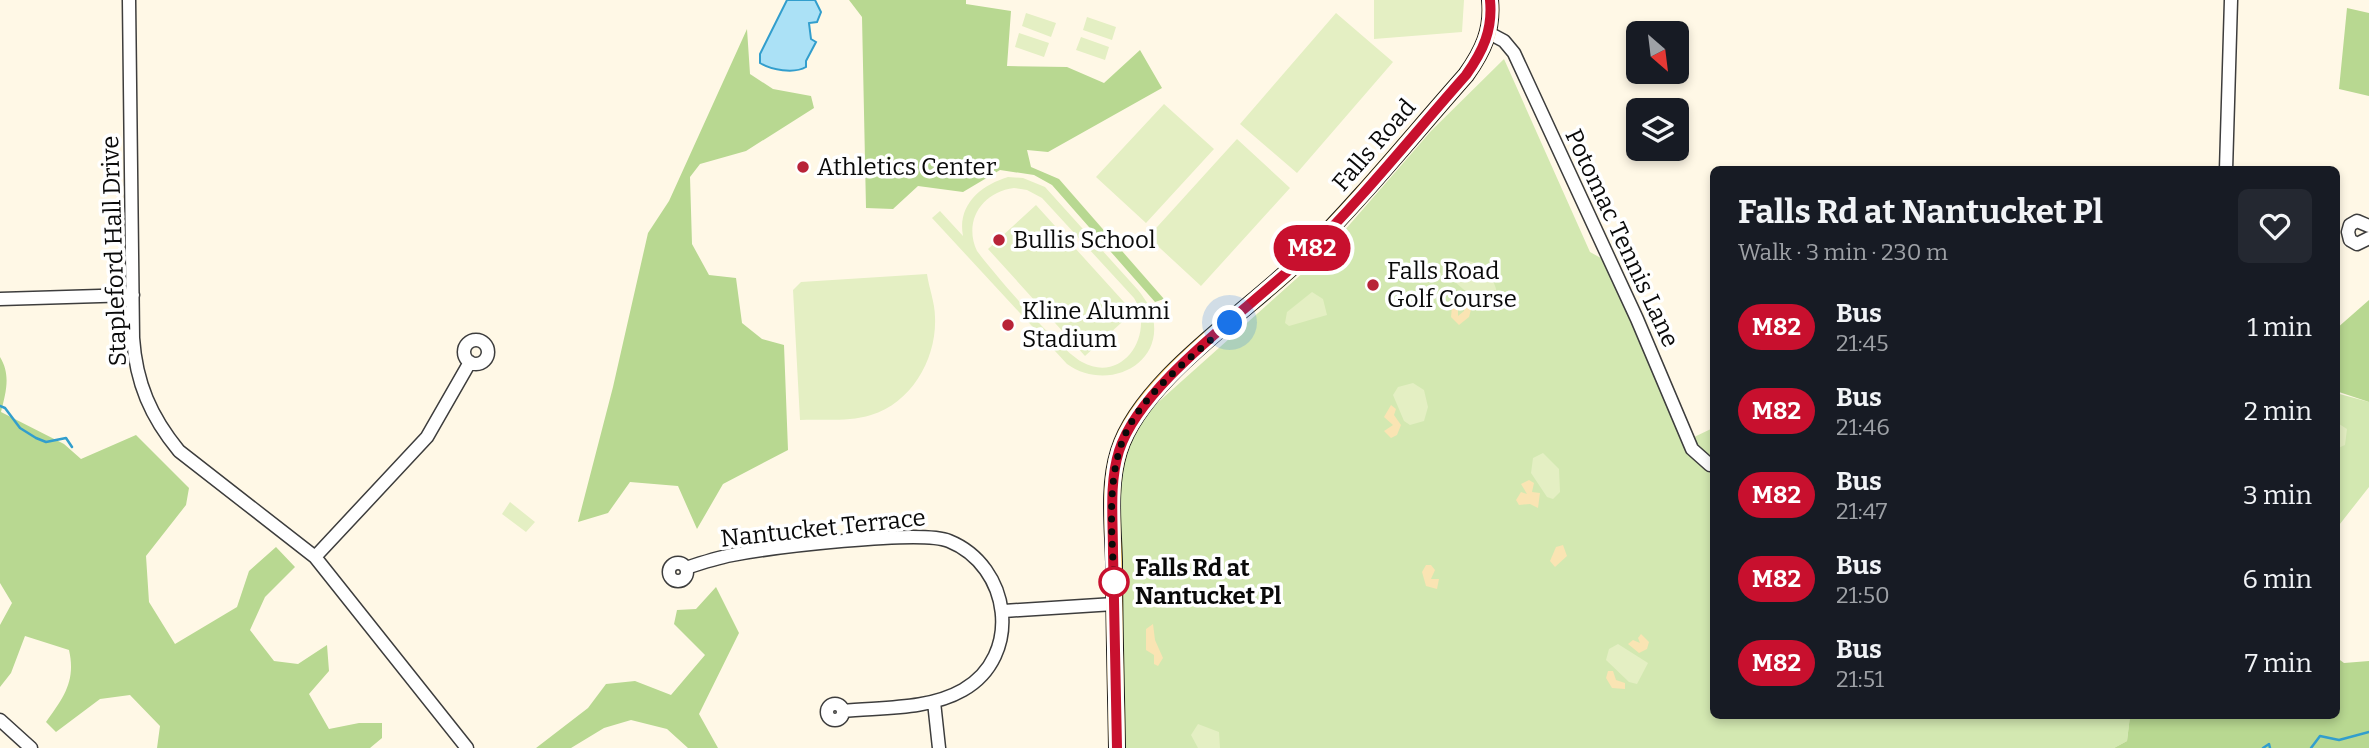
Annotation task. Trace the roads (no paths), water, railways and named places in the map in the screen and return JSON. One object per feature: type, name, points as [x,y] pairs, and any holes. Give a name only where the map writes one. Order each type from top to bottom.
[{"type":"main road","name":"Falls Road","points":[[1117,748],[1114,475],[1118,453],[1134,418],[1176,371],[1301,259],[1339,220],[1466,75],[1489,33],[1490,0]]},
{"type":"street","name":"Stapleford Hall Drive","points":[[129,0],[136,368],[146,402],[165,434],[205,473],[315,557],[467,748]]},
{"type":"street","points":[[2226,166],[2231,0]]},
{"type":"street","name":"Potomac Tennis Lane","points":[[1489,33],[1504,41],[1514,53],[1637,319],[1692,449],[1710,465]]},
{"type":"street","points":[[2369,226],[2357,221],[2342,232],[2357,244],[2369,238]]},
{"type":"street","points":[[0,299],[133,295]]},
{"type":"street","points":[[315,557],[427,438],[470,362]]},
{"type":"street","name":"Nantucket Terrace","points":[[686,568],[734,554],[930,536],[950,541],[974,556],[993,580],[1004,611]]},
{"type":"street","points":[[843,711],[934,702],[965,689],[984,672],[996,651],[1004,611],[1114,604]]},
{"type":"street","points":[[934,702],[939,748]]},
{"type":"street","points":[[0,720],[31,748]]},
{"type":"water","points":[[787,0],[815,0],[821,12],[817,22],[809,23],[811,39],[816,42],[806,61],[806,67],[789,71],[760,63],[760,54]]},
{"type":"waterway","points":[[0,406],[5,408],[20,428],[36,438],[46,442],[66,438],[72,447]]},
{"type":"waterway","points":[[2311,748],[2320,736],[2339,740],[2369,732]]},
{"type":"waterway","points":[[2263,748],[2269,744],[2270,748]]},
{"type":"place","name":"Athletics Center","points":[[803,167]]},
{"type":"place","name":"Bullis School","points":[[999,240]]},
{"type":"place","name":"Falls Road Golf Course","points":[[1373,285]]},
{"type":"place","name":"Kline Alumni Stadium","points":[[1008,325]]},
{"type":"place","name":"Falls Rd at Nantucket Pl","points":[[1114,582]]}]
